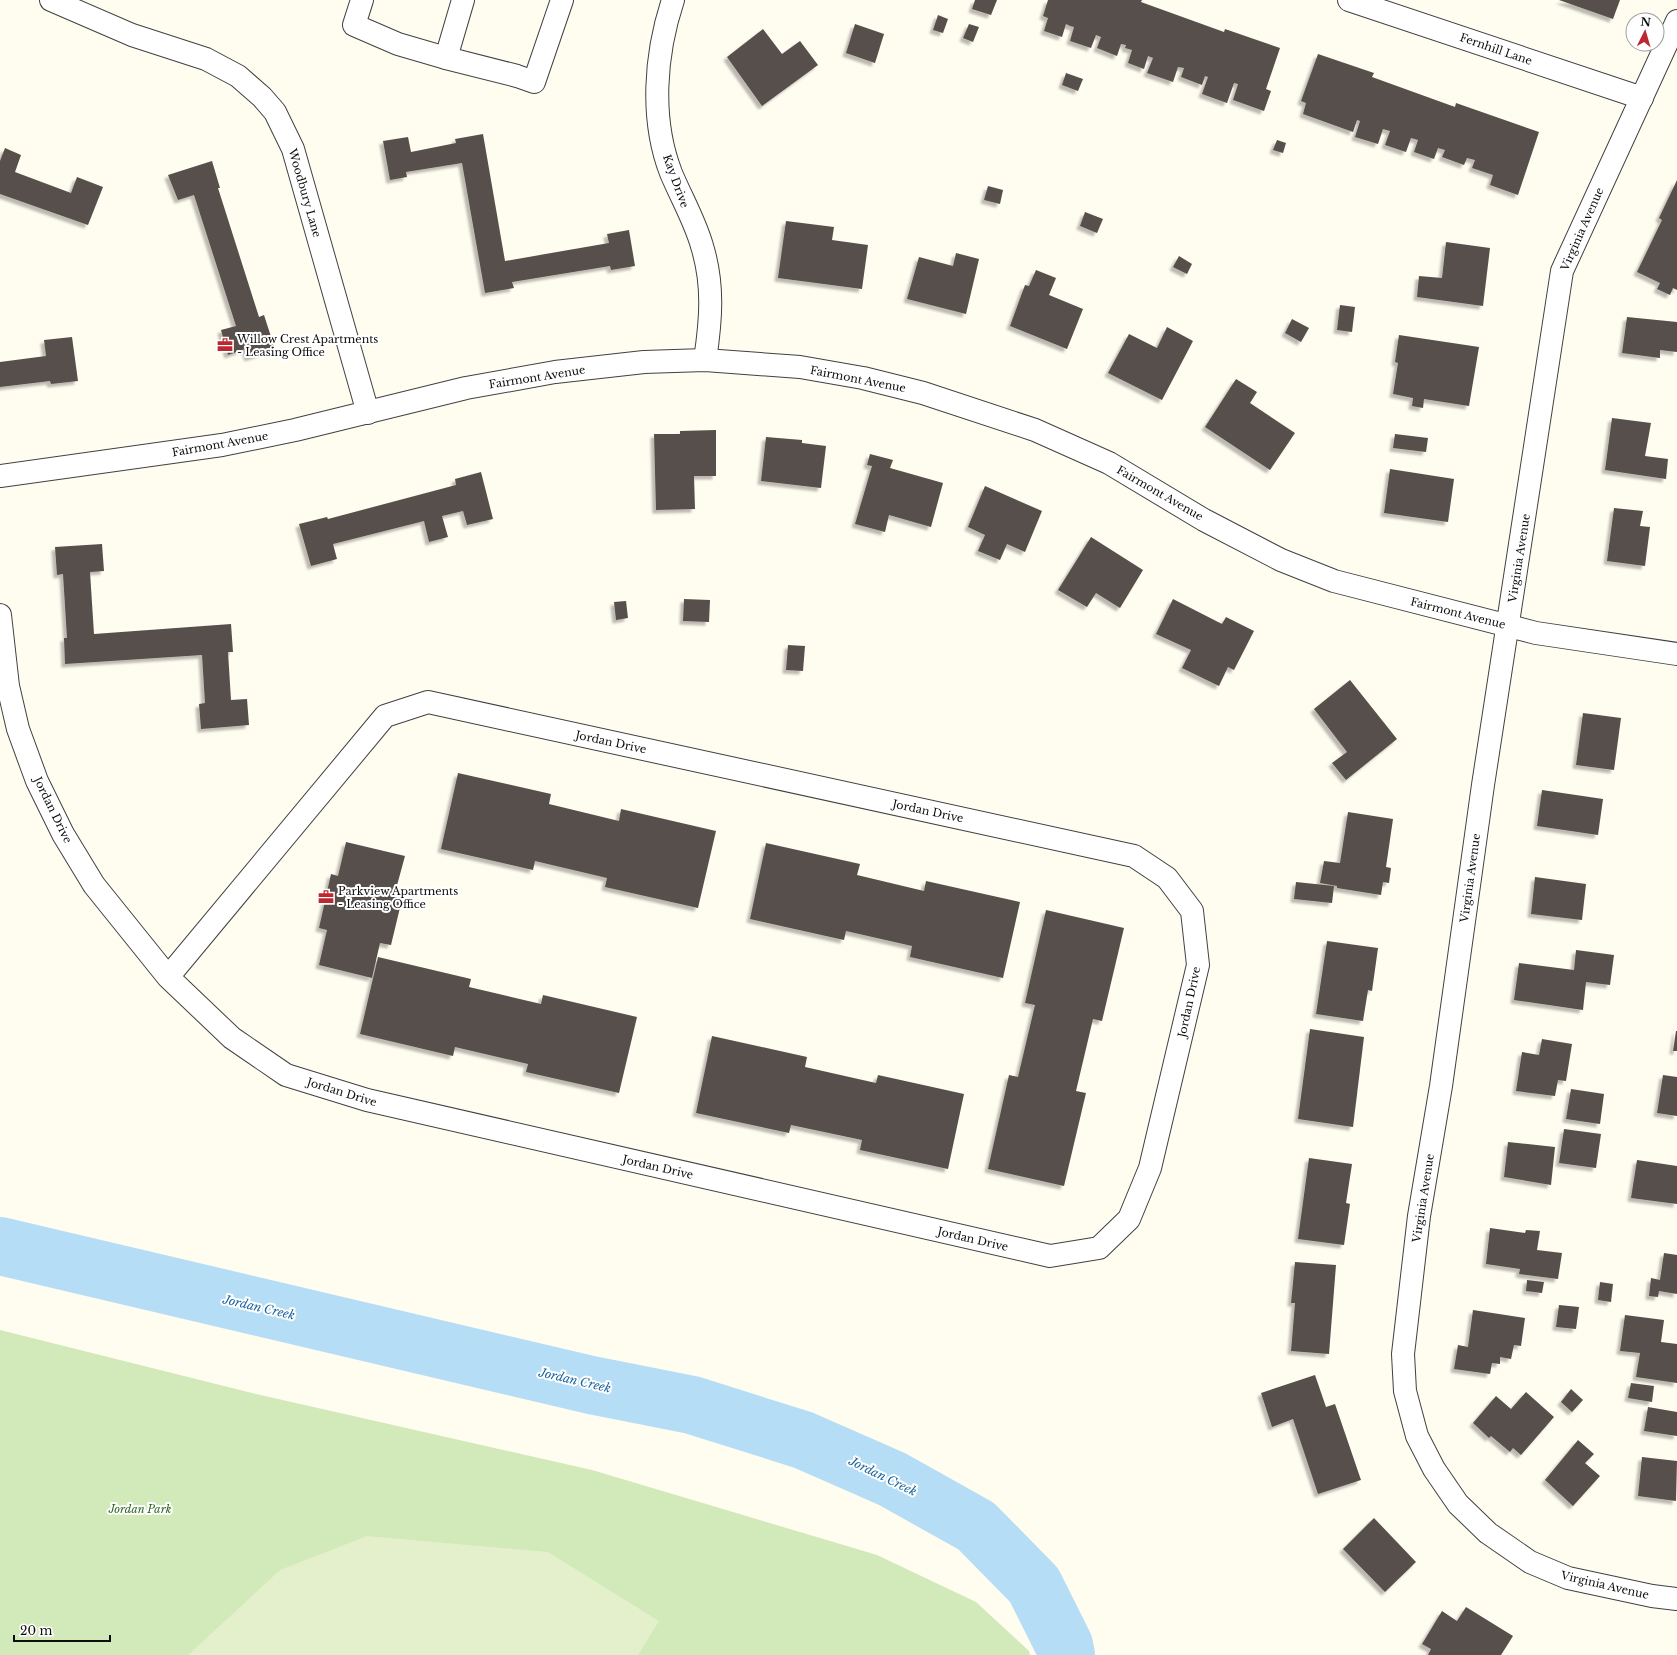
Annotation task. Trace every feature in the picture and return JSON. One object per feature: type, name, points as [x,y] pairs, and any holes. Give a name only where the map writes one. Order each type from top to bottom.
[{"type":"street","name":"Woodbury Lane","points":[[51,0],[132,36],[206,59],[232,72],[262,97],[274,112],[293,149],[368,413]]},
{"type":"street","points":[[362,0],[354,25],[398,44],[517,76],[534,82],[562,0]]},
{"type":"street","points":[[446,58],[463,0]]},
{"type":"street","name":"Kay Drive","points":[[673,0],[658,63],[657,88],[660,130],[670,171],[702,245],[708,276],[711,322],[705,360]]},
{"type":"street","name":"Fernhill Lane","points":[[1349,0],[1642,98]]},
{"type":"street","name":"Virginia Avenue","points":[[1677,21],[1562,271],[1483,785],[1441,1086],[1419,1216],[1403,1354],[1405,1392],[1417,1436],[1434,1469],[1458,1504],[1488,1534],[1530,1562],[1568,1578],[1677,1599]]},
{"type":"street","name":"Fairmont Avenue","points":[[0,476],[222,446],[368,413],[466,388],[555,372],[644,362],[705,360],[800,367],[862,378],[923,392],[1035,430],[1109,464],[1204,520],[1281,560],[1334,582],[1536,633],[1677,654]]},
{"type":"street","name":"Jordan Drive","points":[[0,614],[8,686],[18,729],[37,780],[63,834],[94,885],[168,977],[232,1038],[286,1075],[367,1100],[1050,1256],[1099,1248],[1128,1219],[1150,1168],[1198,965],[1192,911],[1167,878],[1134,856],[428,702],[385,716],[168,977]]},
{"type":"green space","name":"Jordan Park","points":[[0,1330],[256,1394],[592,1470],[877,1555],[976,1602],[1029,1651],[1030,1655],[0,1655]]},
{"type":"green space","points":[[367,1536],[548,1552],[659,1621],[638,1655],[188,1655],[280,1570]]},
{"type":"building","points":[[975,0],[997,0],[991,15],[972,9]]},
{"type":"building","points":[[1048,0],[1142,0],[1141,2],[1224,32],[1225,29],[1280,48],[1266,89],[1271,91],[1264,111],[1233,100],[1238,84],[1234,83],[1227,103],[1202,94],[1208,77],[1205,76],[1202,85],[1181,77],[1184,68],[1178,67],[1173,82],[1147,73],[1153,58],[1148,56],[1144,69],[1128,63],[1132,50],[1125,48],[1126,45],[1121,44],[1117,56],[1097,48],[1101,37],[1096,35],[1091,48],[1070,41],[1074,27],[1066,24],[1062,37],[1044,31],[1048,18],[1043,16]]},
{"type":"building","points":[[1559,0],[1620,0],[1613,19]]},
{"type":"building","points":[[938,15],[948,19],[943,33],[933,30]]},
{"type":"building","points":[[855,24],[884,34],[875,63],[846,53]]},
{"type":"building","points":[[969,24],[979,27],[973,42],[963,38]]},
{"type":"building","points":[[763,29],[782,54],[800,41],[818,65],[762,106],[727,57]]},
{"type":"building","points":[[1318,54],[1374,73],[1372,77],[1455,107],[1456,103],[1539,132],[1518,195],[1490,185],[1493,175],[1472,168],[1475,160],[1467,158],[1464,165],[1442,157],[1445,150],[1438,148],[1434,159],[1414,152],[1418,140],[1411,138],[1406,152],[1385,145],[1390,131],[1383,129],[1378,144],[1355,137],[1360,121],[1357,120],[1353,132],[1303,114],[1306,103],[1301,101]]},
{"type":"building","points":[[1066,73],[1083,79],[1078,91],[1062,85]]},
{"type":"building","points":[[483,134],[505,261],[609,243],[607,234],[629,230],[635,266],[611,270],[610,266],[512,282],[514,288],[485,293],[462,163],[406,172],[407,177],[390,180],[383,141],[408,137],[411,152],[456,143],[455,139]]},
{"type":"building","points":[[1277,140],[1286,143],[1283,153],[1273,150]]},
{"type":"building","points":[[5,148],[21,155],[15,172],[71,193],[77,177],[103,187],[88,225],[0,194],[0,161]]},
{"type":"building","points":[[212,161],[220,188],[218,188],[259,317],[264,315],[275,349],[248,358],[245,349],[228,355],[221,330],[236,326],[194,195],[178,200],[168,175]]},
{"type":"building","points":[[1677,180],[1677,290],[1673,288],[1670,295],[1657,289],[1660,283],[1637,272],[1662,220],[1659,218]]},
{"type":"building","points":[[988,186],[1003,190],[1000,204],[984,200]]},
{"type":"building","points":[[1085,212],[1103,219],[1097,233],[1080,226]]},
{"type":"building","points":[[786,221],[834,227],[832,240],[868,245],[862,289],[778,278]]},
{"type":"building","points":[[1446,242],[1490,248],[1483,306],[1417,297],[1419,276],[1442,278]]},
{"type":"building","points":[[956,253],[979,259],[966,314],[907,299],[919,257],[953,266]]},
{"type":"building","points":[[1179,256],[1192,264],[1187,274],[1173,267]]},
{"type":"building","points":[[1036,270],[1056,278],[1049,295],[1083,309],[1067,349],[1010,326],[1025,285],[1029,286]]},
{"type":"building","points":[[1340,305],[1355,307],[1352,332],[1337,330]]},
{"type":"building","points":[[1627,317],[1677,322],[1677,352],[1660,350],[1660,358],[1622,353]]},
{"type":"building","points":[[1292,319],[1309,328],[1301,342],[1285,333]]},
{"type":"building","points":[[1167,327],[1193,341],[1162,400],[1108,373],[1129,334],[1157,348]]},
{"type":"building","points":[[1399,335],[1479,347],[1469,406],[1424,399],[1423,408],[1412,406],[1413,398],[1393,394],[1398,363],[1395,362]]},
{"type":"building","points":[[72,337],[78,381],[51,384],[50,381],[0,387],[0,362],[46,356],[44,340]]},
{"type":"building","points":[[1236,379],[1257,392],[1250,403],[1295,433],[1270,470],[1205,427]]},
{"type":"building","points":[[1612,418],[1651,423],[1645,456],[1668,459],[1666,479],[1605,470]]},
{"type":"building","points":[[716,430],[716,476],[694,476],[695,509],[656,510],[654,434],[680,434],[680,431]]},
{"type":"building","points":[[1395,434],[1428,438],[1426,452],[1393,448]]},
{"type":"building","points":[[766,437],[802,440],[802,443],[826,446],[821,488],[761,481]]},
{"type":"building","points":[[870,454],[893,460],[890,468],[943,483],[931,527],[889,515],[885,532],[855,524],[872,466],[867,465]]},
{"type":"building","points":[[1390,469],[1454,479],[1448,522],[1384,513]]},
{"type":"building","points":[[481,472],[493,519],[467,525],[463,511],[442,516],[448,537],[429,542],[424,521],[333,544],[337,559],[311,566],[299,524],[327,517],[328,519],[456,485],[455,479]]},
{"type":"building","points":[[985,486],[1042,511],[1025,552],[1007,544],[1000,560],[978,551],[985,535],[968,527]]},
{"type":"building","points":[[1614,508],[1643,511],[1640,526],[1650,527],[1645,566],[1607,561]]},
{"type":"building","points":[[1091,537],[1143,570],[1120,608],[1096,593],[1087,607],[1058,590]]},
{"type":"building","points":[[102,544],[104,571],[90,572],[94,634],[231,624],[233,652],[228,652],[231,700],[247,699],[249,725],[201,729],[199,704],[205,703],[202,655],[65,664],[64,638],[67,638],[63,574],[57,575],[55,547]]},
{"type":"building","points":[[684,599],[710,600],[709,622],[683,621]]},
{"type":"building","points":[[1173,599],[1222,624],[1226,617],[1254,631],[1234,670],[1228,667],[1219,686],[1182,668],[1191,650],[1156,634]]},
{"type":"building","points":[[626,601],[628,618],[616,620],[614,602]]},
{"type":"building","points":[[788,645],[805,646],[803,671],[786,670]]},
{"type":"building","points":[[1350,680],[1397,739],[1346,780],[1332,763],[1347,752],[1314,709]]},
{"type":"building","points":[[1583,713],[1621,718],[1614,770],[1576,765]]},
{"type":"building","points":[[458,773],[551,794],[549,804],[619,821],[621,809],[716,831],[698,908],[605,887],[607,878],[535,861],[533,870],[441,849]]},
{"type":"building","points":[[1542,790],[1603,799],[1598,835],[1537,826]]},
{"type":"building","points":[[1348,812],[1393,819],[1386,867],[1391,868],[1389,883],[1383,882],[1381,895],[1337,888],[1337,886],[1320,883],[1324,861],[1340,863]]},
{"type":"building","points":[[346,842],[405,856],[396,889],[404,891],[391,945],[380,943],[372,978],[319,965],[327,930],[319,928],[331,874],[338,876]]},
{"type":"building","points":[[766,843],[860,864],[857,875],[924,891],[926,881],[1020,902],[1003,978],[910,957],[912,946],[846,931],[844,940],[750,919]]},
{"type":"building","points":[[1535,877],[1586,884],[1582,920],[1531,914]]},
{"type":"building","points":[[1296,882],[1334,886],[1332,903],[1294,899]]},
{"type":"building","points":[[1046,910],[1124,928],[1102,1021],[1093,1019],[1076,1091],[1086,1093],[1064,1186],[988,1169],[1009,1075],[1018,1077],[1035,1005],[1025,1003]]},
{"type":"building","points":[[1327,941],[1378,948],[1372,991],[1368,990],[1363,1021],[1316,1014]]},
{"type":"building","points":[[1576,950],[1614,955],[1610,985],[1586,982],[1583,1010],[1514,1000],[1519,963],[1574,970]]},
{"type":"building","points":[[378,957],[471,979],[469,987],[541,1004],[543,995],[637,1017],[619,1093],[526,1072],[528,1064],[455,1047],[453,1056],[360,1034]]},
{"type":"building","points":[[1310,1029],[1364,1037],[1353,1127],[1298,1119]]},
{"type":"building","points":[[1676,1031],[1677,1051],[1673,1051]]},
{"type":"building","points":[[712,1036],[807,1057],[805,1067],[876,1083],[878,1075],[964,1094],[948,1169],[860,1150],[862,1140],[791,1125],[789,1133],[696,1113]]},
{"type":"building","points":[[1542,1039],[1572,1044],[1566,1081],[1558,1080],[1555,1096],[1516,1091],[1522,1052],[1539,1055]]},
{"type":"building","points":[[1663,1075],[1677,1077],[1677,1116],[1657,1113]]},
{"type":"building","points":[[1571,1089],[1604,1094],[1600,1124],[1566,1119]]},
{"type":"building","points":[[1564,1129],[1601,1134],[1596,1168],[1559,1163]]},
{"type":"building","points":[[1508,1142],[1555,1147],[1551,1185],[1504,1177]]},
{"type":"building","points":[[1309,1158],[1352,1164],[1346,1203],[1350,1204],[1344,1245],[1298,1239]]},
{"type":"building","points":[[1637,1160],[1677,1166],[1677,1204],[1631,1198]]},
{"type":"building","points":[[1490,1228],[1525,1233],[1526,1230],[1540,1231],[1537,1250],[1562,1253],[1558,1279],[1519,1274],[1520,1269],[1486,1264]]},
{"type":"building","points":[[1664,1253],[1677,1255],[1677,1294],[1659,1291],[1658,1297],[1649,1296],[1651,1278],[1660,1280]]},
{"type":"building","points":[[1295,1262],[1336,1265],[1329,1354],[1291,1351],[1295,1303],[1291,1303]]},
{"type":"building","points":[[1527,1280],[1544,1282],[1542,1293],[1526,1291]]},
{"type":"building","points":[[1600,1282],[1613,1284],[1611,1302],[1598,1300]]},
{"type":"building","points":[[1559,1305],[1579,1307],[1576,1329],[1556,1327]]},
{"type":"building","points":[[1473,1310],[1525,1318],[1521,1346],[1514,1345],[1511,1359],[1500,1357],[1500,1364],[1492,1363],[1490,1374],[1454,1369],[1458,1345],[1468,1347]]},
{"type":"building","points":[[1625,1315],[1664,1320],[1661,1342],[1677,1344],[1677,1383],[1636,1377],[1640,1353],[1620,1351]]},
{"type":"building","points":[[1315,1375],[1326,1407],[1335,1404],[1361,1480],[1318,1494],[1293,1419],[1272,1427],[1261,1393]]},
{"type":"building","points":[[1631,1383],[1654,1386],[1652,1402],[1628,1398]]},
{"type":"building","points":[[1571,1389],[1583,1400],[1572,1412],[1561,1402]]},
{"type":"building","points":[[1526,1392],[1554,1417],[1521,1455],[1513,1448],[1510,1452],[1491,1436],[1489,1438],[1473,1423],[1496,1396],[1511,1409]]},
{"type":"building","points":[[1648,1407],[1677,1412],[1677,1436],[1644,1431]]},
{"type":"building","points":[[1578,1440],[1594,1454],[1585,1463],[1600,1476],[1573,1506],[1545,1480]]},
{"type":"building","points":[[1642,1457],[1677,1461],[1676,1501],[1638,1496]]},
{"type":"building","points":[[1374,1518],[1416,1562],[1385,1592],[1343,1549]]},
{"type":"building","points":[[1466,1607],[1513,1636],[1501,1655],[1428,1655],[1431,1649],[1422,1644],[1442,1611],[1457,1621]]},
{"type":"waterway","name":"Jordan Creek","points":[[0,1246],[591,1385],[692,1405],[803,1440],[892,1479],[976,1526],[1034,1585],[1064,1645],[1066,1655]]},
{"type":"place","name":"Willow Crest Apartments - Leasing Office","points":[[225,345]]},
{"type":"place","name":"Parkview Apartments - Leasing Office","points":[[326,897]]}]
